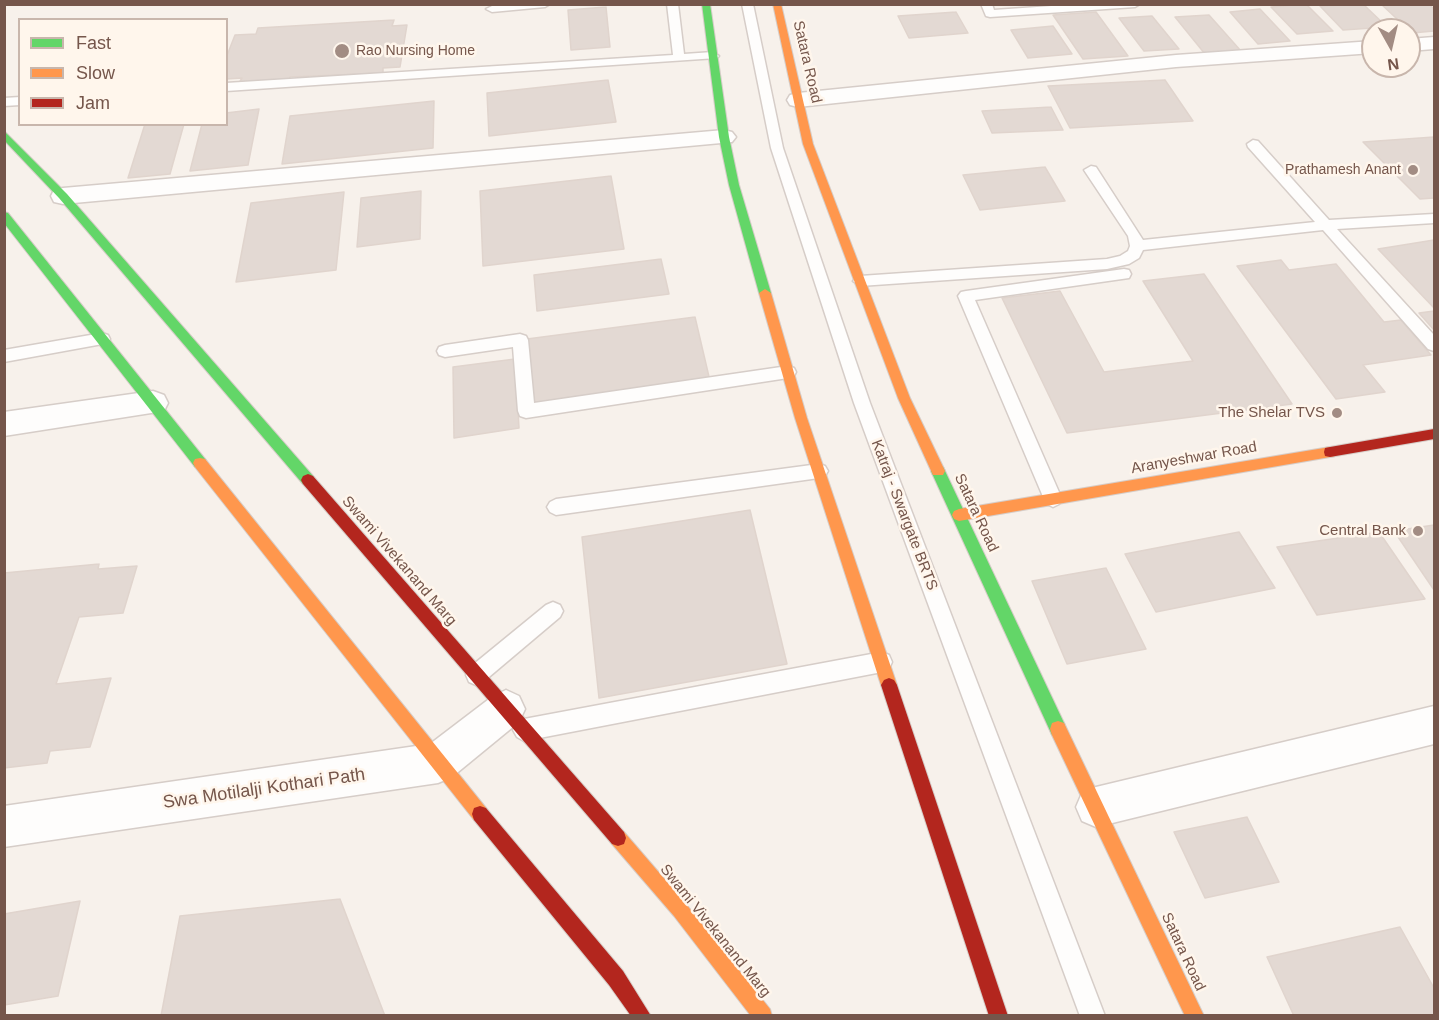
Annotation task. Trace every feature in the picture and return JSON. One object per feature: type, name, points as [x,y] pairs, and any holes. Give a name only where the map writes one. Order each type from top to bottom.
[{"type":"main road","points":[[706,4],[724,137],[734,185],[788,372],[999,1016]]},
{"type":"main road","name":"Satara Road","points":[[777,4],[808,144],[904,398],[1031,673],[1195,1016]]},
{"type":"main road","name":"Swami Vivekanand Marg","points":[[4,134],[63,196],[680,910],[763,1016]]},
{"type":"main road","points":[[4,215],[438,763],[616,978],[642,1016]]},
{"type":"main road","name":"Aranyeshwar Road","points":[[959,515],[1434,434]]},
{"type":"street","points":[[798,100],[1176,61],[1361,48]]},
{"type":"street","points":[[63,196],[724,137]]},
{"type":"street","points":[[4,424],[153,403]]},
{"type":"street","points":[[438,763],[515,720]]},
{"type":"street","points":[[1096,807],[1434,725]]},
{"type":"street","name":"Swa Motilalji Kothari Path","points":[[4,827],[438,763]]},
{"type":"lane","points":[[492,9],[545,4]]},
{"type":"lane","points":[[672,4],[679,58]]},
{"type":"lane","name":"Katraj - Swargate BRTS","points":[[747,4],[777,148],[861,403],[1093,1016]]},
{"type":"lane","points":[[986,4],[990,14],[1134,4]]},
{"type":"lane","points":[[228,87],[713,56]]},
{"type":"lane","points":[[1252,144],[1434,345]]},
{"type":"lane","points":[[860,281],[1107,264],[1124,260],[1134,254],[1137,246],[1135,236],[1091,170]]},
{"type":"lane","points":[[1137,246],[1324,226],[1434,218]]},
{"type":"lane","points":[[1053,499],[966,296],[1124,273]]},
{"type":"lane","points":[[4,356],[102,339]]},
{"type":"lane","points":[[444,351],[520,340],[526,411],[788,372]]},
{"type":"lane","points":[[556,507],[819,471]]},
{"type":"lane","points":[[476,675],[553,611]]},
{"type":"lane","points":[[515,720],[882,662]]},
{"type":"building","points":[[1306,4],[1333,31],[1297,34],[1271,7]]},
{"type":"building","points":[[1363,4],[1378,18],[1361,18],[1361,29],[1343,30],[1320,6]]},
{"type":"building","points":[[1381,4],[1429,4],[1434,9],[1434,31],[1421,32],[1421,18],[1396,18]]},
{"type":"building","points":[[606,7],[610,47],[571,50],[568,10]]},
{"type":"building","points":[[1260,9],[1290,41],[1258,44],[1230,12]]},
{"type":"building","points":[[956,12],[968,33],[909,38],[898,16]]},
{"type":"building","points":[[1096,12],[1128,56],[1083,59],[1053,15]]},
{"type":"building","points":[[1209,15],[1241,51],[1205,54],[1175,17]]},
{"type":"building","points":[[1152,16],[1179,49],[1144,51],[1119,18]]},
{"type":"building","points":[[394,20],[392,26],[407,25],[400,67],[383,68],[383,73],[290,77],[289,80],[239,83],[242,78],[228,79],[228,53],[235,35],[256,34],[258,28]]},
{"type":"building","points":[[1053,26],[1072,54],[1028,58],[1011,30]]},
{"type":"building","points":[[608,80],[616,122],[489,136],[487,93]]},
{"type":"building","points":[[1165,80],[1193,121],[1070,128],[1048,86]]},
{"type":"building","points":[[434,101],[433,148],[282,164],[290,116]]},
{"type":"building","points":[[1051,107],[1063,130],[992,133],[982,111]]},
{"type":"building","points":[[259,109],[248,165],[190,171],[201,126],[228,126],[228,113]]},
{"type":"building","points":[[144,126],[183,126],[170,174],[128,178]]},
{"type":"building","name":"Prathamesh Anant","points":[[1434,137],[1434,198],[1420,199],[1363,142]]},
{"type":"building","points":[[1045,167],[1065,201],[980,210],[963,175]]},
{"type":"building","points":[[611,176],[624,249],[483,266],[480,191]]},
{"type":"building","points":[[421,191],[420,239],[357,247],[361,198]]},
{"type":"building","points":[[344,192],[336,270],[236,282],[251,203]]},
{"type":"building","points":[[1434,240],[1434,308],[1378,249]]},
{"type":"building","points":[[661,259],[669,294],[537,311],[534,275]]},
{"type":"building","points":[[1281,260],[1289,270],[1336,264],[1384,322],[1401,320],[1431,355],[1363,365],[1385,392],[1336,399],[1237,266]]},
{"type":"building","points":[[1204,274],[1292,404],[1067,433],[1002,298],[1060,291],[1104,372],[1193,361],[1143,281]]},
{"type":"building","points":[[1434,311],[1434,330],[1419,313]]},
{"type":"building","points":[[695,317],[710,381],[532,406],[527,339]]},
{"type":"building","points":[[515,359],[519,428],[454,438],[453,367]]},
{"type":"building","points":[[750,510],[787,664],[599,698],[582,537]]},
{"type":"building","points":[[1434,525],[1434,590],[1394,531]]},
{"type":"building","points":[[1239,532],[1275,588],[1156,612],[1125,554]]},
{"type":"building","points":[[1379,532],[1425,599],[1317,615],[1277,547]]},
{"type":"building","points":[[99,564],[98,569],[137,566],[123,613],[79,617],[56,684],[111,678],[90,747],[50,751],[47,763],[4,768],[4,573]]},
{"type":"building","points":[[1106,568],[1146,649],[1067,664],[1032,581]]},
{"type":"building","points":[[1247,817],[1279,882],[1205,898],[1174,832]]},
{"type":"building","points":[[340,899],[385,1016],[161,1016],[180,916]]},
{"type":"building","points":[[80,901],[58,996],[4,1005],[4,914]]},
{"type":"building","points":[[1400,927],[1434,988],[1434,1016],[1294,1016],[1267,957]]},
{"type":"traffic: fast","points":[[706,4],[724,137],[734,185],[765,293]]},
{"type":"traffic: fast","points":[[4,134],[63,196],[308,480]]},
{"type":"traffic: fast","points":[[4,215],[200,463]]},
{"type":"traffic: fast","points":[[938,471],[1058,729]]},
{"type":"traffic: slow","points":[[777,4],[808,144],[904,398],[938,471]]},
{"type":"traffic: slow","points":[[765,293],[801,418],[889,685]]},
{"type":"traffic: slow","points":[[959,515],[1330,452]]},
{"type":"traffic: slow","points":[[200,463],[480,814]]},
{"type":"traffic: slow","points":[[1058,729],[1195,1016]]},
{"type":"traffic: slow","points":[[618,838],[680,910],[763,1016]]},
{"type":"traffic: jam","points":[[1330,452],[1434,434]]},
{"type":"traffic: jam","points":[[308,480],[618,838]]},
{"type":"traffic: jam","points":[[889,685],[999,1016]]},
{"type":"traffic: jam","points":[[480,814],[616,978],[642,1016]]},
{"type":"place","name":"Rao Nursing Home","points":[[342,51]]},
{"type":"place","name":"Prathamesh Anant","points":[[1413,170]]},
{"type":"place","name":"The Shelar TVS","points":[[1337,413]]},
{"type":"place","name":"Central Bank","points":[[1418,531]]}]
